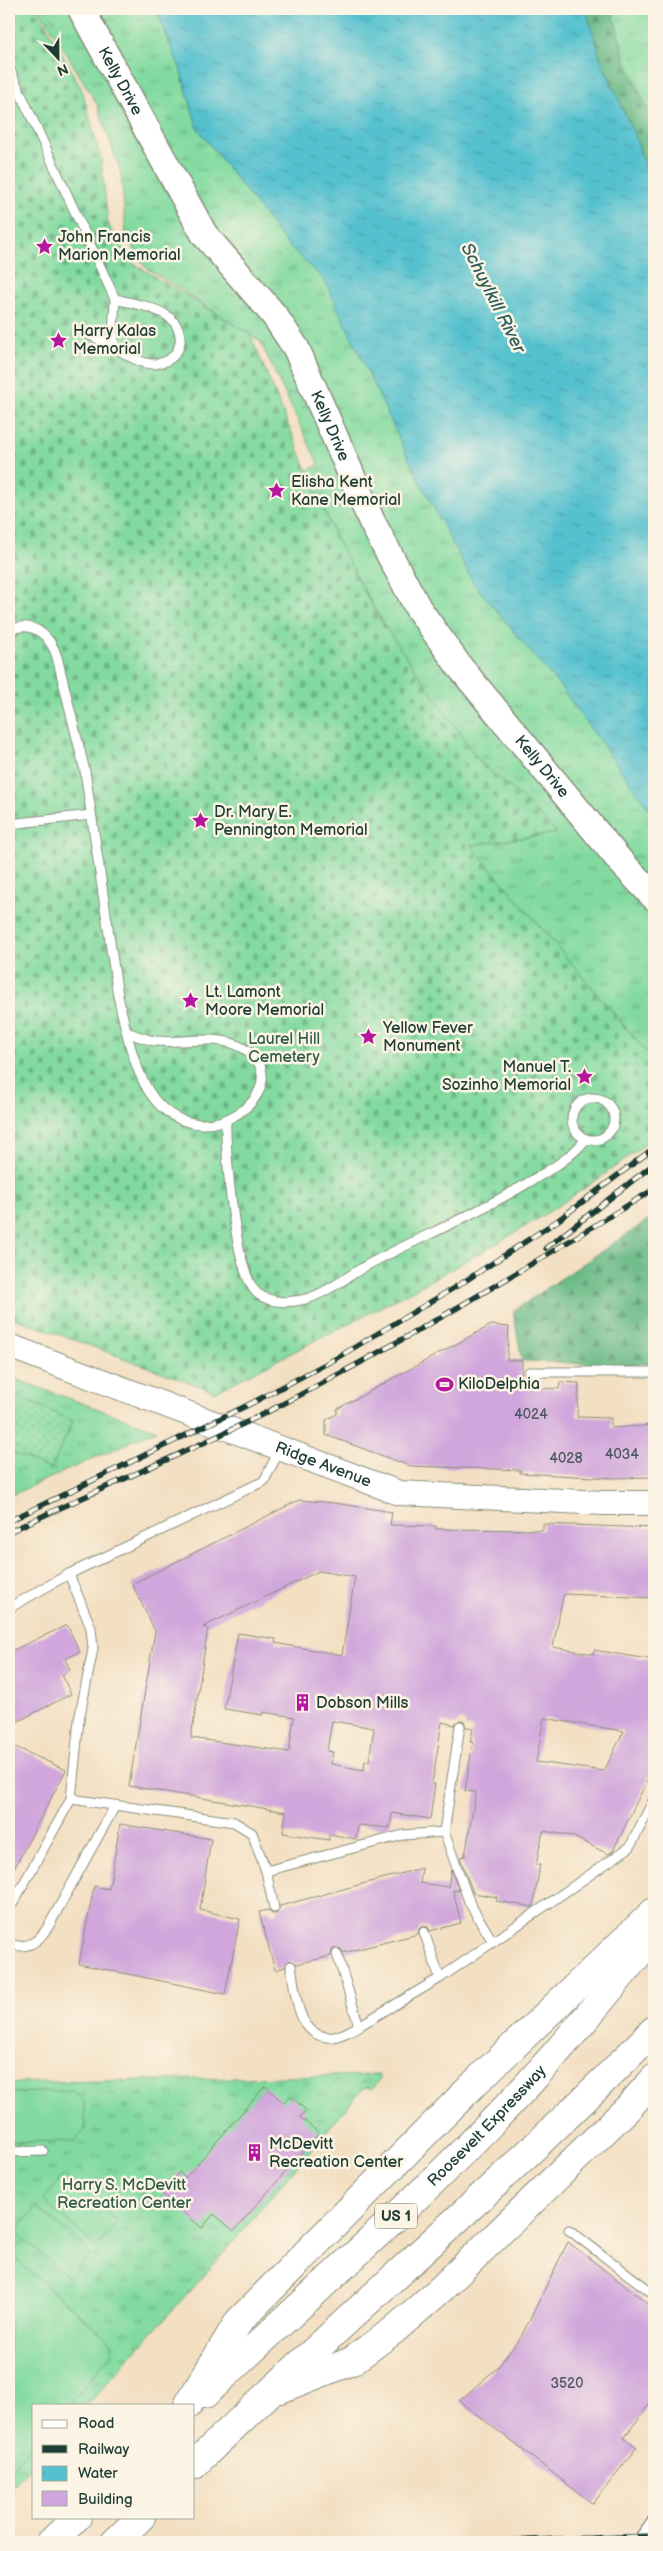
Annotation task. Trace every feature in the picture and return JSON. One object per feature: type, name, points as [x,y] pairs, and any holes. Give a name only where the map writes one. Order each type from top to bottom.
[{"type":"highway","points":[[189,2404],[239,2321],[478,2080],[654,1912]]},
{"type":"highway","name":"Roosevelt Expressway","points":[[195,2404],[378,2234],[517,2096],[597,2006],[654,1935]]},
{"type":"highway","name":"US 1","points":[[195,2464],[265,2395],[511,2170],[654,2030]]},
{"type":"highway","points":[[265,2395],[352,2361],[394,2330],[441,2289],[628,2108],[654,2079]]},
{"type":"highway","points":[[51,2542],[75,2518]]},
{"type":"highway","points":[[115,2542],[140,2518]]},
{"type":"main road","name":"Kelly Drive","points":[[81,9],[204,234],[274,315],[296,348],[372,522],[418,608],[459,666],[621,862],[654,897]]},
{"type":"main road","name":"Ridge Avenue","points":[[9,1346],[399,1493],[654,1503]]},
{"type":"street","points":[[641,2542],[654,2524]]},
{"type":"lane","points":[[9,68],[115,298],[113,333],[116,347]]},
{"type":"lane","points":[[83,332],[116,347],[135,359],[155,364],[174,356],[179,351],[180,339],[175,322],[166,315],[115,298]]},
{"type":"lane","points":[[9,630],[30,626],[43,633],[54,649],[78,737],[114,976],[127,1032],[144,1082],[160,1105],[178,1119],[207,1124],[226,1122],[244,1112],[260,1089],[262,1072],[248,1053],[225,1042],[158,1041],[127,1032]]},
{"type":"lane","points":[[9,824],[91,815]]},
{"type":"lane","points":[[226,1122],[231,1186],[246,1276],[258,1294],[280,1302],[317,1295],[370,1264],[491,1205],[566,1159],[586,1139],[599,1139],[610,1132],[613,1114],[610,1108],[601,1100],[588,1099],[582,1102],[574,1112],[573,1125],[580,1136],[586,1139]]},
{"type":"lane","points":[[529,1372],[654,1372]]},
{"type":"lane","points":[[9,1608],[69,1574],[264,1481],[280,1449]]},
{"type":"lane","points":[[13,1903],[71,1799],[79,1720],[93,1649],[90,1628],[69,1574]]},
{"type":"lane","points":[[460,1726],[444,1832],[470,1904],[493,1942]]},
{"type":"lane","points":[[71,1799],[234,1822],[252,1833],[266,1871],[274,1908]]},
{"type":"lane","points":[[291,1966],[300,2017],[316,2035],[336,2037],[360,2026],[440,1978],[630,1847],[654,1799]]},
{"type":"lane","points":[[9,1944],[18,1947],[30,1945],[39,1939],[48,1927],[115,1806]]},
{"type":"lane","points":[[266,1871],[403,1835],[444,1832]]},
{"type":"lane","points":[[424,1932],[440,1978]]},
{"type":"lane","points":[[337,1954],[360,2026]]},
{"type":"lane","points":[[9,2152],[43,2151]]},
{"type":"lane","points":[[569,2230],[654,2294]]},
{"type":"green space","name":"Laurel Hill Cemetery","points":[[9,9],[37,9],[82,90],[101,159],[108,223],[113,234],[134,264],[250,334],[334,534],[376,614],[482,764],[519,795],[557,833],[471,845],[654,1061],[654,1137],[603,1175],[497,1243],[385,1305],[216,1392],[9,1316]]},
{"type":"green space","points":[[39,9],[156,9],[180,68],[198,129],[286,243],[325,280],[414,470],[474,584],[563,690],[654,816],[654,1061],[470,845],[556,833],[519,795],[482,764],[394,642],[343,554],[307,470],[319,465],[260,341],[145,267],[126,235],[121,173],[97,104]]},
{"type":"green space","points":[[586,9],[654,9],[654,193],[637,141],[600,57]]},
{"type":"green space","points":[[586,9],[612,9],[625,59],[654,124],[654,193],[637,141],[600,57]]},
{"type":"green space","points":[[654,1216],[654,1363],[617,1365],[522,1361],[513,1311]]},
{"type":"green space","points":[[9,1377],[157,1430],[9,1496]]},
{"type":"green space","points":[[19,1396],[73,1421],[51,1470],[9,1451],[9,1418]]},
{"type":"green space","name":"Harry S. McDevitt Recreation Center","points":[[379,2075],[380,2079],[372,2089],[369,2087],[362,2089],[230,2246],[88,2404],[32,2404],[32,2465],[9,2490],[9,2083]]},
{"type":"green space","points":[[74,2091],[85,2102],[85,2130],[75,2141],[9,2142],[9,2093]]},
{"type":"green space","points":[[64,2175],[118,2222],[97,2247],[43,2200]]},
{"type":"green space","points":[[37,2207],[91,2254],[69,2278],[15,2232]]},
{"type":"green space","points":[[9,2253],[112,2343],[112,2353],[70,2404],[32,2404],[32,2445],[9,2470]]},
{"type":"water","name":"Schuylkill River","points":[[156,9],[586,9],[600,57],[637,141],[654,193],[654,816],[563,690],[474,584],[414,470],[325,281],[286,243],[198,129],[180,68]]},
{"type":"building","points":[[491,1325],[509,1327],[507,1360],[522,1360],[521,1387],[559,1389],[560,1382],[579,1383],[577,1417],[611,1418],[611,1428],[654,1425],[654,1477],[612,1478],[520,1473],[520,1470],[410,1466],[326,1435],[326,1420],[337,1414],[337,1409]]},
{"type":"building","name":"Dobson Mills","points":[[299,1500],[335,1503],[392,1512],[390,1525],[436,1526],[436,1529],[543,1530],[543,1524],[654,1528],[654,1598],[565,1594],[563,1596],[553,1647],[593,1654],[594,1650],[654,1660],[654,1766],[613,1851],[608,1854],[572,1836],[543,1831],[536,1865],[540,1865],[533,1907],[496,1901],[497,1897],[473,1893],[460,1857],[465,1856],[476,1792],[465,1791],[473,1742],[470,1742],[473,1728],[466,1727],[464,1721],[460,1720],[454,1725],[442,1722],[432,1784],[435,1784],[430,1819],[392,1813],[390,1828],[358,1825],[356,1839],[329,1834],[329,1840],[283,1833],[286,1812],[129,1786],[155,1631],[132,1584]],"holes":[[[319,1571],[355,1577],[342,1655],[275,1643],[276,1639],[238,1633],[224,1709],[263,1715],[263,1712],[294,1717],[289,1752],[191,1738],[208,1628],[203,1627]],[[544,1718],[624,1731],[604,1771],[536,1762]],[[332,1721],[374,1728],[369,1761],[365,1761],[364,1770],[331,1764],[333,1752],[327,1751]]]},
{"type":"building","points":[[67,1625],[80,1652],[65,1659],[70,1670],[62,1675],[71,1694],[9,1726],[9,1652]]},
{"type":"building","points":[[9,1744],[66,1770],[9,1878]]},
{"type":"building","points":[[120,1824],[211,1839],[200,1910],[240,1919],[225,1994],[79,1964],[94,1886],[109,1889]]},
{"type":"building","points":[[422,1868],[420,1883],[448,1887],[451,1869],[459,1891],[453,1890],[461,1923],[430,1931],[428,1927],[422,1926],[419,1928],[418,1934],[343,1953],[341,1949],[336,1948],[332,1950],[331,1956],[297,1964],[290,1960],[285,1967],[275,1970],[259,1912],[268,1910],[272,1914],[276,1914],[280,1906]]},
{"type":"building","name":"McDevitt Recreation Center","points":[[265,2086],[284,2103],[290,2096],[306,2110],[300,2117],[319,2133],[234,2231],[214,2214],[202,2228],[161,2193],[179,2172],[185,2178]]},
{"type":"building","points":[[568,2242],[654,2308],[654,2398],[624,2438],[637,2447],[593,2504],[459,2401],[498,2367],[521,2337]]},
{"type":"railway","points":[[9,1521],[248,1405],[335,1359],[462,1283],[557,1221],[654,1148]]},
{"type":"railway","points":[[546,1248],[654,1164]]},
{"type":"railway","points":[[9,1532],[209,1440],[324,1383],[467,1302],[654,1189]]},
{"type":"railway","points":[[472,2542],[654,2536]]},
{"type":"place","name":"John Francis Marion Memorial","points":[[44,246]]},
{"type":"place","name":"Harry Kalas Memorial","points":[[59,340]]},
{"type":"place","name":"Elisha Kent Kane Memorial","points":[[277,491]]},
{"type":"place","name":"Dr. Mary E. Pennington Memorial","points":[[200,821]]},
{"type":"place","name":"Lt. Lamont Moore Memorial","points":[[191,1001]]},
{"type":"place","name":"Yellow Fever Monument","points":[[369,1037]]},
{"type":"place","name":"Manuel T. Sozinho Memorial","points":[[585,1076]]},
{"type":"place","name":"KiloDelphia","points":[[444,1384]]},
{"type":"place","name":"Dobson Mills","points":[[302,1703]]},
{"type":"place","name":"McDevitt Recreation Center","points":[[255,2153]]}]
